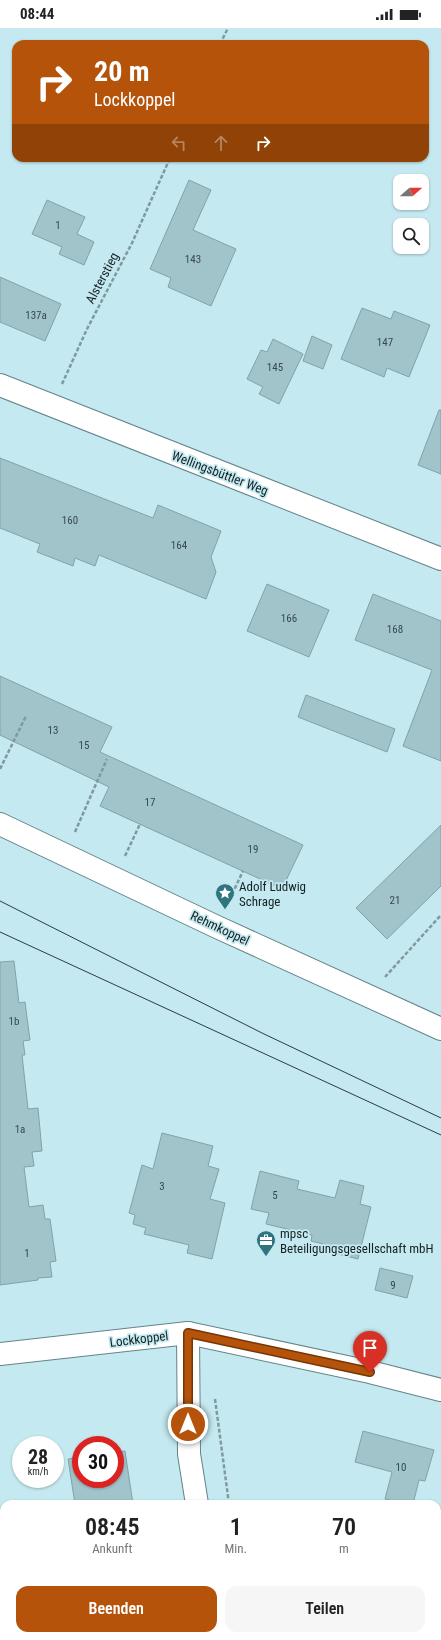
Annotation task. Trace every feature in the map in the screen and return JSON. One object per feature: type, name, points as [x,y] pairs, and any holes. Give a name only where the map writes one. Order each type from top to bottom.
[{"type":"street","name":"Wellingsbüttler Weg","points":[[0,385],[441,559]]},
{"type":"street","name":"Rehmkoppel","points":[[0,824],[217,927],[441,1029]]},
{"type":"street","name":"Lockkoppel","points":[[0,1354],[188,1333],[370,1372],[441,1390]]},
{"type":"street","points":[[188,1333],[189,1454],[196,1500]]},
{"type":"path","points":[[222,40],[228,28]]},
{"type":"path","name":"Alsterstieg","points":[[52,406],[87,329],[132,242],[168,162]]},
{"type":"path","points":[[0,769],[26,716]]},
{"type":"path","points":[[65,855],[107,759]]},
{"type":"path","points":[[115,879],[140,824]]},
{"type":"path","points":[[217,927],[243,871]]},
{"type":"path","points":[[368,996],[441,915]]},
{"type":"path","points":[[214,1394],[228,1500]]},
{"type":"building","points":[[189,180],[211,190],[193,230],[236,249],[211,306],[168,287],[171,278],[150,269]]},
{"type":"building","points":[[47,200],[85,217],[77,234],[94,242],[84,265],[59,254],[62,247],[32,234]]},
{"type":"building","points":[[0,277],[61,304],[45,341],[0,322]]},
{"type":"building","points":[[362,308],[391,319],[394,311],[430,325],[409,377],[387,368],[384,377],[341,359]]},
{"type":"building","points":[[312,336],[332,345],[323,369],[303,361]]},
{"type":"building","points":[[273,339],[303,354],[279,404],[259,394],[263,387],[247,379],[261,350],[267,352]]},
{"type":"building","points":[[439,410],[441,410],[441,474],[418,465]]},
{"type":"building","points":[[0,458],[153,518],[158,505],[221,531],[211,557],[216,572],[206,599],[99,555],[95,566],[75,558],[73,566],[37,552],[40,544],[0,528]]},
{"type":"building","points":[[267,584],[329,610],[309,657],[247,631]]},
{"type":"building","points":[[373,594],[441,621],[441,761],[403,746],[432,670],[355,640]]},
{"type":"building","points":[[0,676],[112,727],[100,752],[303,845],[282,889],[100,806],[109,787],[0,735]]},
{"type":"building","points":[[306,695],[395,729],[387,752],[298,717]]},
{"type":"building","points":[[441,825],[441,886],[387,939],[356,908]]},
{"type":"building","points":[[14,961],[19,1003],[25,1002],[30,1040],[23,1041],[25,1055],[22,1055],[28,1109],[38,1108],[42,1151],[32,1152],[34,1166],[24,1167],[29,1207],[43,1205],[45,1219],[50,1219],[56,1261],[50,1262],[52,1277],[0,1285],[0,962]]},
{"type":"building","points":[[162,1133],[213,1146],[208,1166],[219,1169],[210,1199],[225,1203],[212,1259],[187,1253],[189,1245],[144,1234],[146,1228],[133,1224],[135,1215],[129,1213],[142,1165],[153,1169]]},
{"type":"building","points":[[260,1171],[299,1181],[297,1189],[335,1198],[340,1180],[364,1186],[360,1204],[371,1207],[358,1259],[322,1250],[323,1244],[311,1241],[312,1235],[266,1224],[269,1213],[251,1209]]},
{"type":"building","points":[[380,1268],[413,1276],[407,1298],[375,1290]]},
{"type":"building","points":[[363,1431],[434,1450],[425,1481],[419,1480],[414,1500],[385,1499],[392,1472],[355,1462]]},
{"type":"building","points":[[125,1451],[132,1500],[74,1500],[73,1488],[124,1488]]},
{"type":"building","points":[[72,1458],[72,1485],[68,1459]]},
{"type":"tram line","points":[[0,901],[262,1033],[441,1118]]},
{"type":"tram line","points":[[0,932],[441,1135]]},
{"type":"place","name":"Adolf Ludwig Schrage","points":[[225,910]]},
{"type":"place","name":"mpsc Beteiligungsgesellschaft mbH","points":[[266,1257]]},
{"type":"route","points":[[188,1424],[188,1333],[370,1372]]}]
